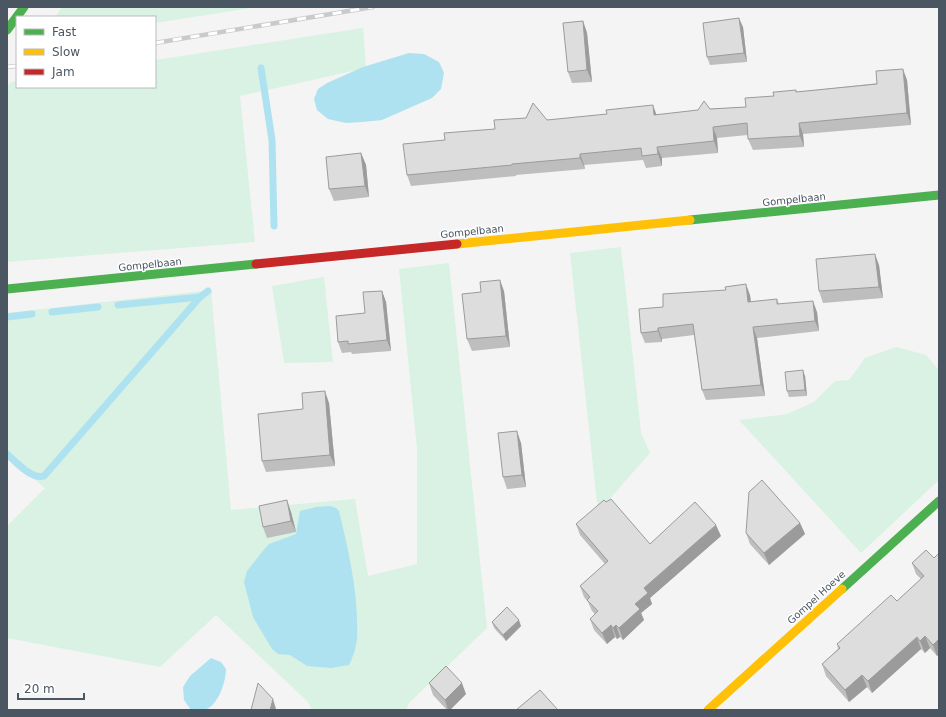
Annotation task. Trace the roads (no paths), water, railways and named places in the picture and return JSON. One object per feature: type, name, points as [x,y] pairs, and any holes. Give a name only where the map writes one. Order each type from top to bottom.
[{"type":"main road","points":[[17,16],[24,7]]},
{"type":"main road","points":[[8,29],[16,18]]},
{"type":"main road","name":"Gompelbaan","points":[[7,289],[939,195]]},
{"type":"main road","name":"Gompel Hoeve","points":[[708,710],[939,501]]},
{"type":"water","points":[[409,53],[424,54],[439,62],[444,73],[441,89],[432,98],[382,120],[363,122],[346,123],[328,119],[317,110],[314,99],[318,89],[327,83],[363,67]]},
{"type":"water","points":[[330,506],[339,511],[343,527],[355,590],[357,623],[356,646],[349,665],[331,668],[307,666],[290,655],[278,654],[272,649],[253,617],[244,582],[247,571],[269,544],[296,534],[300,511],[316,507]]},
{"type":"water","points":[[211,658],[221,662],[226,669],[223,686],[217,699],[209,708],[203,710],[191,710],[184,700],[183,687],[190,676]]},
{"type":"waterway","points":[[261,68],[272,140],[274,226]]},
{"type":"waterway","points":[[118,305],[200,297],[208,291]]},
{"type":"waterway","points":[[7,454],[19,466],[29,473],[39,477],[44,476],[200,297]]},
{"type":"waterway","points":[[52,312],[98,307]]},
{"type":"waterway","points":[[7,317],[32,314]]},
{"type":"railway","points":[[156,43],[373,7]]},
{"type":"railway","points":[[7,67],[16,66]]}]
